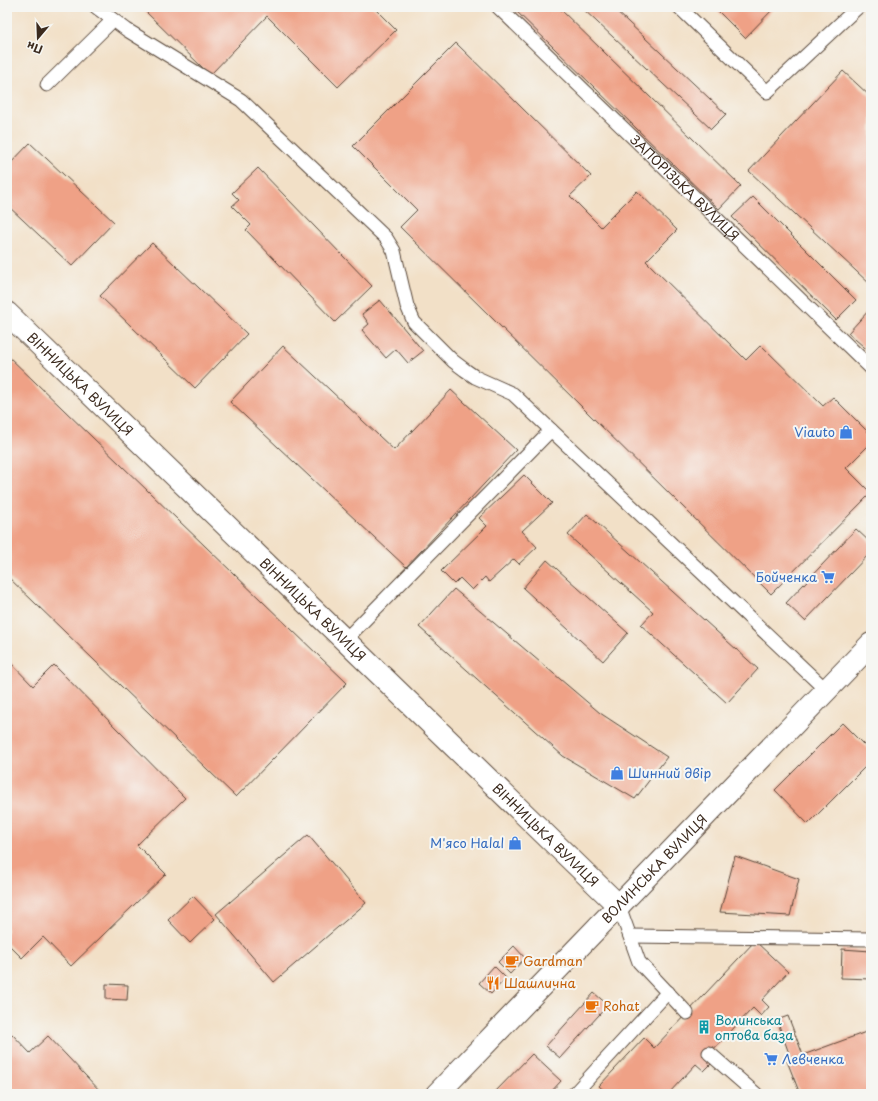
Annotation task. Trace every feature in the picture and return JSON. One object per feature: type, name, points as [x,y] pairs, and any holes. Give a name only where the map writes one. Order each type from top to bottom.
[{"type":"street","name":"ВІННИЦЬКА ВУЛИЦЯ","points":[[7,313],[619,906]]},
{"type":"street","name":"ВОЛИНСЬКА ВУЛИЦЯ","points":[[438,1094],[871,644]]},
{"type":"lane","points":[[96,7],[126,30],[241,100],[386,238],[394,251],[407,306],[414,322],[453,361],[465,370],[475,377],[513,394],[826,690]]},
{"type":"lane","name":"ЗАПОРІЗЬКА ВУЛИЦЯ","points":[[498,7],[871,368]]},
{"type":"lane","points":[[679,7],[767,92],[858,7]]},
{"type":"lane","points":[[47,85],[113,20]]},
{"type":"lane","points":[[344,641],[550,430]]},
{"type":"lane","points":[[619,906],[639,962],[687,1013]]},
{"type":"lane","points":[[630,936],[871,939]]},
{"type":"lane","points":[[574,1094],[668,992]]},
{"type":"lane","points":[[710,1053],[742,1089],[756,1094]]},
{"type":"building","points":[[141,7],[373,7],[396,30],[338,87],[267,16],[210,75]]},
{"type":"building","points":[[512,7],[558,7],[741,186],[719,209]]},
{"type":"building","points":[[581,7],[612,7],[726,114],[711,129]]},
{"type":"building","points":[[714,7],[775,7],[745,38]]},
{"type":"building","points":[[456,43],[591,176],[570,196],[601,227],[637,191],[677,230],[646,261],[746,360],[761,345],[823,406],[833,397],[871,435],[871,443],[846,468],[871,493],[771,594],[400,227],[417,210],[353,146]]},
{"type":"building","points":[[843,71],[871,97],[871,285],[749,171]]},
{"type":"building","points":[[30,143],[114,222],[72,266],[7,205],[7,167]]},
{"type":"building","points":[[258,168],[372,286],[335,322],[246,230],[251,225],[232,206],[239,200],[232,193]]},
{"type":"building","points":[[753,197],[856,300],[836,320],[732,217]]},
{"type":"building","points":[[152,243],[247,334],[195,388],[100,296]]},
{"type":"building","points":[[380,300],[423,351],[408,363],[396,349],[386,358],[362,330],[369,324],[362,314]]},
{"type":"building","points":[[871,308],[871,353],[848,333]]},
{"type":"building","points":[[283,346],[394,450],[451,390],[516,450],[406,567],[230,402]]},
{"type":"building","points":[[7,355],[347,683],[236,797],[7,576]]},
{"type":"building","points":[[524,475],[552,503],[522,531],[537,547],[519,564],[514,559],[489,582],[485,577],[472,590],[460,578],[454,584],[441,571],[487,526],[479,518]]},
{"type":"building","points":[[587,514],[758,669],[727,703],[641,625],[653,612],[568,535]]},
{"type":"building","name":"Бойченка","points":[[856,529],[871,543],[871,552],[805,621],[786,603]]},
{"type":"building","points":[[547,560],[628,633],[603,661],[523,588]]},
{"type":"building","points":[[454,589],[600,713],[667,757],[635,799],[563,756],[419,627]]},
{"type":"building","points":[[7,659],[33,686],[54,665],[185,798],[137,845],[166,874],[71,966],[43,937],[22,958],[7,943]]},
{"type":"building","points":[[842,723],[871,752],[871,761],[808,824],[775,790]]},
{"type":"building","points":[[308,835],[366,903],[274,982],[216,914]]},
{"type":"building","points":[[735,856],[799,879],[790,916],[720,912]]},
{"type":"building","points":[[193,896],[215,919],[190,943],[168,920]]},
{"type":"building","name":"Волинська оптова база","points":[[755,941],[788,972],[762,1000],[769,1007],[761,1016],[753,1008],[706,1057],[712,1063],[704,1071],[696,1064],[668,1094],[608,1094],[599,1086],[644,1038],[654,1048]]},
{"type":"building","points":[[514,946],[525,958],[510,974],[498,962]]},
{"type":"building","points":[[842,949],[871,951],[871,979],[841,978]]},
{"type":"building","points":[[494,966],[506,978],[491,994],[479,983]]},
{"type":"building","points":[[106,984],[128,985],[127,1000],[106,999]]},
{"type":"building","points":[[594,993],[608,1005],[560,1058],[546,1046]]},
{"type":"building","points":[[788,1016],[803,1055],[866,1032],[871,1045],[871,1094],[811,1094],[810,1092],[800,1094],[787,1061],[791,1059],[777,1020]]},
{"type":"building","points":[[12,1034],[30,1053],[48,1036],[103,1094],[7,1094],[7,1038]]},
{"type":"building","points":[[532,1054],[561,1081],[549,1094],[493,1094]]},
{"type":"place","name":"Viauto","points":[[846,432]]},
{"type":"place","name":"Бойченка","points":[[828,577]]},
{"type":"place","name":"Шинний двір","points":[[617,773]]},
{"type":"place","name":"М'ясо Halal","points":[[515,843]]},
{"type":"place","name":"Gardman","points":[[512,961]]},
{"type":"place","name":"Шашлична","points":[[493,983]]},
{"type":"place","name":"Rohat","points":[[592,1006]]},
{"type":"place","name":"Волинська оптова база","points":[[704,1027]]},
{"type":"place","name":"Левченка","points":[[771,1059]]}]
